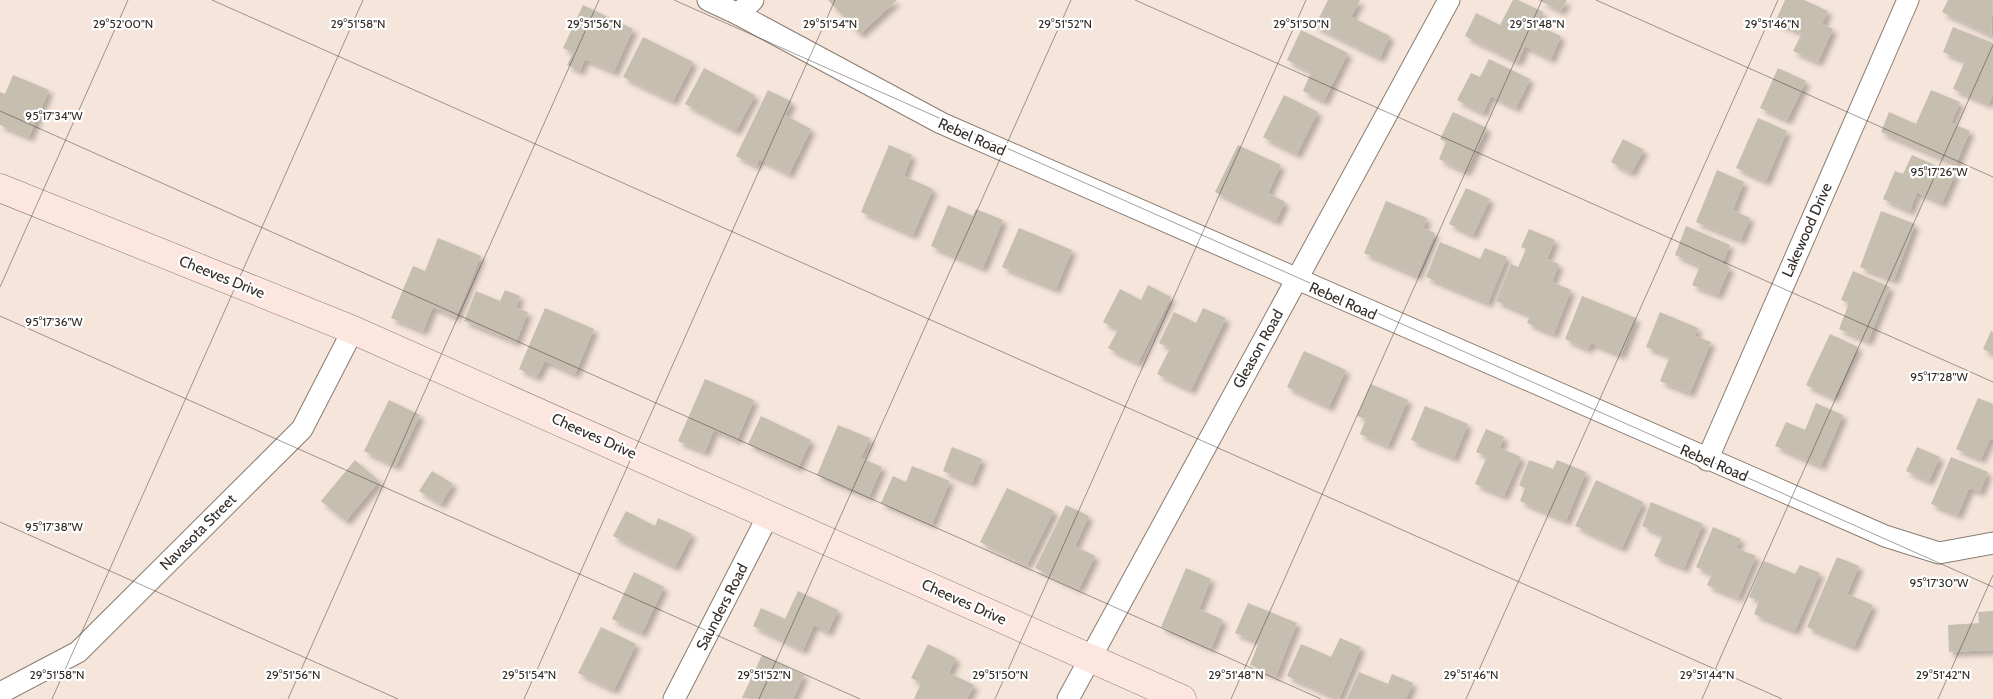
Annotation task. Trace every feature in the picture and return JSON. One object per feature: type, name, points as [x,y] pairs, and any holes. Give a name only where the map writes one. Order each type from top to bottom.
[{"type":"street","name":"Rebel Road","points":[[708,0],[746,7],[942,124],[1707,460],[1885,536],[1939,553],[1993,543]]},
{"type":"street","name":"Gleason Road","points":[[1068,699],[1449,0]]},
{"type":"street","name":"Lakewood Drive","points":[[1707,460],[1908,0]]},
{"type":"street","name":"Cheeves Drive","points":[[0,188],[353,330],[1182,699]]},
{"type":"street","name":"Navasota Street","points":[[0,693],[78,652],[302,430],[353,330]]},
{"type":"street","name":"Saunders Road","points":[[674,699],[769,514]]},
{"type":"building","points":[[828,0],[897,0],[860,34]]},
{"type":"building","points":[[1328,0],[1360,0],[1351,17],[1390,36],[1380,58],[1315,26]]},
{"type":"building","points":[[1513,0],[1518,0],[1543,12],[1537,25],[1561,36],[1551,59],[1525,46],[1518,62],[1465,36],[1476,13],[1500,25]]},
{"type":"building","points":[[1538,0],[1567,0],[1561,11]]},
{"type":"building","points":[[1785,0],[1804,0],[1828,11],[1822,24],[1833,29],[1818,62],[1793,51],[1802,33],[1775,22]]},
{"type":"building","points":[[1948,0],[1993,0],[1991,35],[1942,12]]},
{"type":"building","points":[[583,5],[633,29],[614,72],[585,59],[580,71],[567,65],[573,53],[563,48]]},
{"type":"building","points":[[1953,27],[1993,43],[1993,93],[1989,104],[1953,89],[1965,61],[1943,52]]},
{"type":"building","points":[[1301,30],[1348,53],[1324,101],[1303,91],[1311,72],[1287,60]]},
{"type":"building","points":[[643,37],[693,62],[673,101],[623,77]]},
{"type":"building","points":[[1489,59],[1530,79],[1516,108],[1491,96],[1483,113],[1457,100],[1471,73],[1480,77]]},
{"type":"building","points":[[704,68],[755,95],[736,131],[685,104]]},
{"type":"building","points":[[1778,68],[1806,81],[1787,120],[1760,108]]},
{"type":"building","points":[[13,75],[49,90],[29,137],[0,125],[0,92],[5,94]]},
{"type":"building","points":[[768,90],[792,102],[785,115],[811,129],[789,174],[759,159],[756,166],[736,156]]},
{"type":"building","points":[[1931,90],[1960,102],[1951,123],[1970,131],[1956,164],[1881,132],[1889,112],[1916,124]]},
{"type":"building","points":[[1284,95],[1318,112],[1297,154],[1263,137]]},
{"type":"building","points":[[1453,112],[1487,128],[1466,172],[1439,159],[1446,142],[1440,139]]},
{"type":"building","points":[[1758,118],[1787,131],[1766,181],[1736,168]]},
{"type":"building","points":[[1623,139],[1644,150],[1631,173],[1611,162]]},
{"type":"building","points":[[889,145],[912,155],[904,176],[933,189],[913,235],[861,212]]},
{"type":"building","points":[[1238,145],[1281,165],[1268,193],[1285,202],[1276,221],[1215,192]]},
{"type":"building","points":[[1912,155],[1955,174],[1942,203],[1917,192],[1910,211],[1883,199],[1895,171],[1903,174]]},
{"type":"building","points":[[1717,170],[1744,182],[1733,210],[1750,218],[1741,240],[1696,222]]},
{"type":"building","points":[[1466,188],[1490,199],[1473,235],[1449,224]]},
{"type":"building","points":[[1386,201],[1427,218],[1423,228],[1435,233],[1417,276],[1364,253]]},
{"type":"building","points":[[948,205],[973,216],[976,209],[1003,220],[983,268],[931,246]]},
{"type":"building","points":[[1881,211],[1915,224],[1894,280],[1860,267]]},
{"type":"building","points":[[1686,226],[1730,245],[1722,264],[1730,267],[1718,295],[1692,285],[1700,266],[1675,255]]},
{"type":"building","points":[[1019,228],[1072,250],[1056,289],[1002,267]]},
{"type":"building","points":[[1529,229],[1555,240],[1547,259],[1559,264],[1552,282],[1571,290],[1554,334],[1527,323],[1530,315],[1496,301],[1511,264],[1518,267],[1526,249],[1521,247]]},
{"type":"building","points":[[438,238],[481,256],[456,317],[433,307],[423,331],[391,318],[413,266],[425,271]]},
{"type":"building","points":[[1440,242],[1480,259],[1485,248],[1507,257],[1488,303],[1426,277]]},
{"type":"building","points":[[1853,271],[1890,287],[1868,341],[1839,329],[1849,303],[1841,300]]},
{"type":"building","points":[[1148,285],[1171,297],[1138,363],[1108,348],[1118,330],[1103,322],[1120,289],[1141,300]]},
{"type":"building","points":[[505,290],[520,296],[516,308],[528,312],[516,342],[464,321],[476,291],[500,301]]},
{"type":"building","points":[[1582,296],[1636,318],[1621,355],[1591,343],[1588,349],[1565,339]]},
{"type":"building","points":[[545,308],[594,329],[575,374],[545,361],[537,377],[519,369]]},
{"type":"building","points":[[1203,308],[1226,318],[1191,390],[1157,374],[1170,348],[1159,343],[1174,312],[1196,323]]},
{"type":"building","points":[[1660,312],[1698,328],[1695,336],[1711,342],[1690,393],[1660,381],[1670,356],[1646,347]]},
{"type":"building","points":[[1991,331],[1993,332],[1993,354],[1983,349]]},
{"type":"building","points":[[1830,334],[1858,347],[1834,398],[1806,385]]},
{"type":"building","points":[[1304,351],[1346,370],[1329,407],[1287,387]]},
{"type":"building","points":[[705,379],[754,400],[737,440],[714,430],[705,452],[678,441]]},
{"type":"building","points":[[1371,384],[1408,400],[1388,446],[1360,434],[1366,419],[1357,416]]},
{"type":"building","points":[[1978,398],[1993,404],[1993,440],[1990,439],[1981,459],[1956,449]]},
{"type":"building","points":[[389,400],[420,415],[396,466],[364,451]]},
{"type":"building","points":[[1816,403],[1843,415],[1821,466],[1775,446],[1786,422],[1805,430]]},
{"type":"building","points":[[1425,406],[1468,424],[1454,458],[1411,440]]},
{"type":"building","points":[[761,416],[811,440],[798,468],[748,444]]},
{"type":"building","points":[[838,425],[870,438],[861,458],[882,467],[869,497],[817,475]]},
{"type":"building","points":[[1486,429],[1504,437],[1500,448],[1521,457],[1504,496],[1475,484],[1487,456],[1476,452]]},
{"type":"building","points":[[952,447],[982,459],[972,483],[943,471]]},
{"type":"building","points":[[1917,447],[1940,457],[1929,481],[1906,471]]},
{"type":"building","points":[[1951,457],[1988,472],[1980,492],[1969,488],[1958,515],[1931,504]]},
{"type":"building","points":[[355,460],[379,481],[346,521],[321,501]]},
{"type":"building","points":[[1529,460],[1553,469],[1557,460],[1586,472],[1566,521],[1520,501],[1525,488],[1519,485]]},
{"type":"building","points":[[912,466],[950,481],[932,524],[881,503],[893,476],[906,482]]},
{"type":"building","points":[[432,471],[453,484],[441,504],[419,491]]},
{"type":"building","points":[[1596,480],[1643,502],[1622,548],[1575,526]]},
{"type":"building","points":[[1007,488],[1054,511],[1027,565],[980,542]]},
{"type":"building","points":[[1651,502],[1703,524],[1684,568],[1654,556],[1663,535],[1642,526]]},
{"type":"building","points":[[1066,505],[1089,516],[1075,546],[1095,556],[1079,589],[1035,568]]},
{"type":"building","points":[[626,511],[655,526],[658,518],[692,534],[675,567],[613,536]]},
{"type":"building","points":[[1713,527],[1741,539],[1736,548],[1756,556],[1738,598],[1707,585],[1712,574],[1696,567]]},
{"type":"building","points":[[1837,557],[1859,566],[1847,594],[1873,605],[1854,647],[1807,627]]},
{"type":"building","points":[[1764,561],[1795,574],[1800,565],[1820,573],[1795,631],[1754,614],[1759,601],[1749,597]]},
{"type":"building","points":[[1186,568],[1211,579],[1199,609],[1223,620],[1211,648],[1161,627]]},
{"type":"building","points":[[634,572],[664,587],[642,633],[612,619]]},
{"type":"building","points":[[798,591],[838,610],[828,632],[814,625],[803,650],[753,626],[761,608],[785,619]]},
{"type":"building","points":[[1248,603],[1297,623],[1276,676],[1250,665],[1259,642],[1235,633]]},
{"type":"building","points":[[1993,611],[1993,650],[1949,652],[1948,625],[1979,623],[1978,612]]},
{"type":"building","points":[[601,627],[636,644],[614,690],[578,673]]},
{"type":"building","points":[[1340,638],[1361,647],[1339,699],[1287,676],[1301,644],[1331,657]]},
{"type":"building","points":[[928,644],[956,658],[949,673],[974,685],[967,699],[914,699],[921,683],[911,678]]},
{"type":"building","points":[[762,655],[804,675],[793,699],[742,698]]},
{"type":"building","points":[[1359,672],[1388,684],[1392,674],[1413,683],[1406,699],[1347,699]]}]
